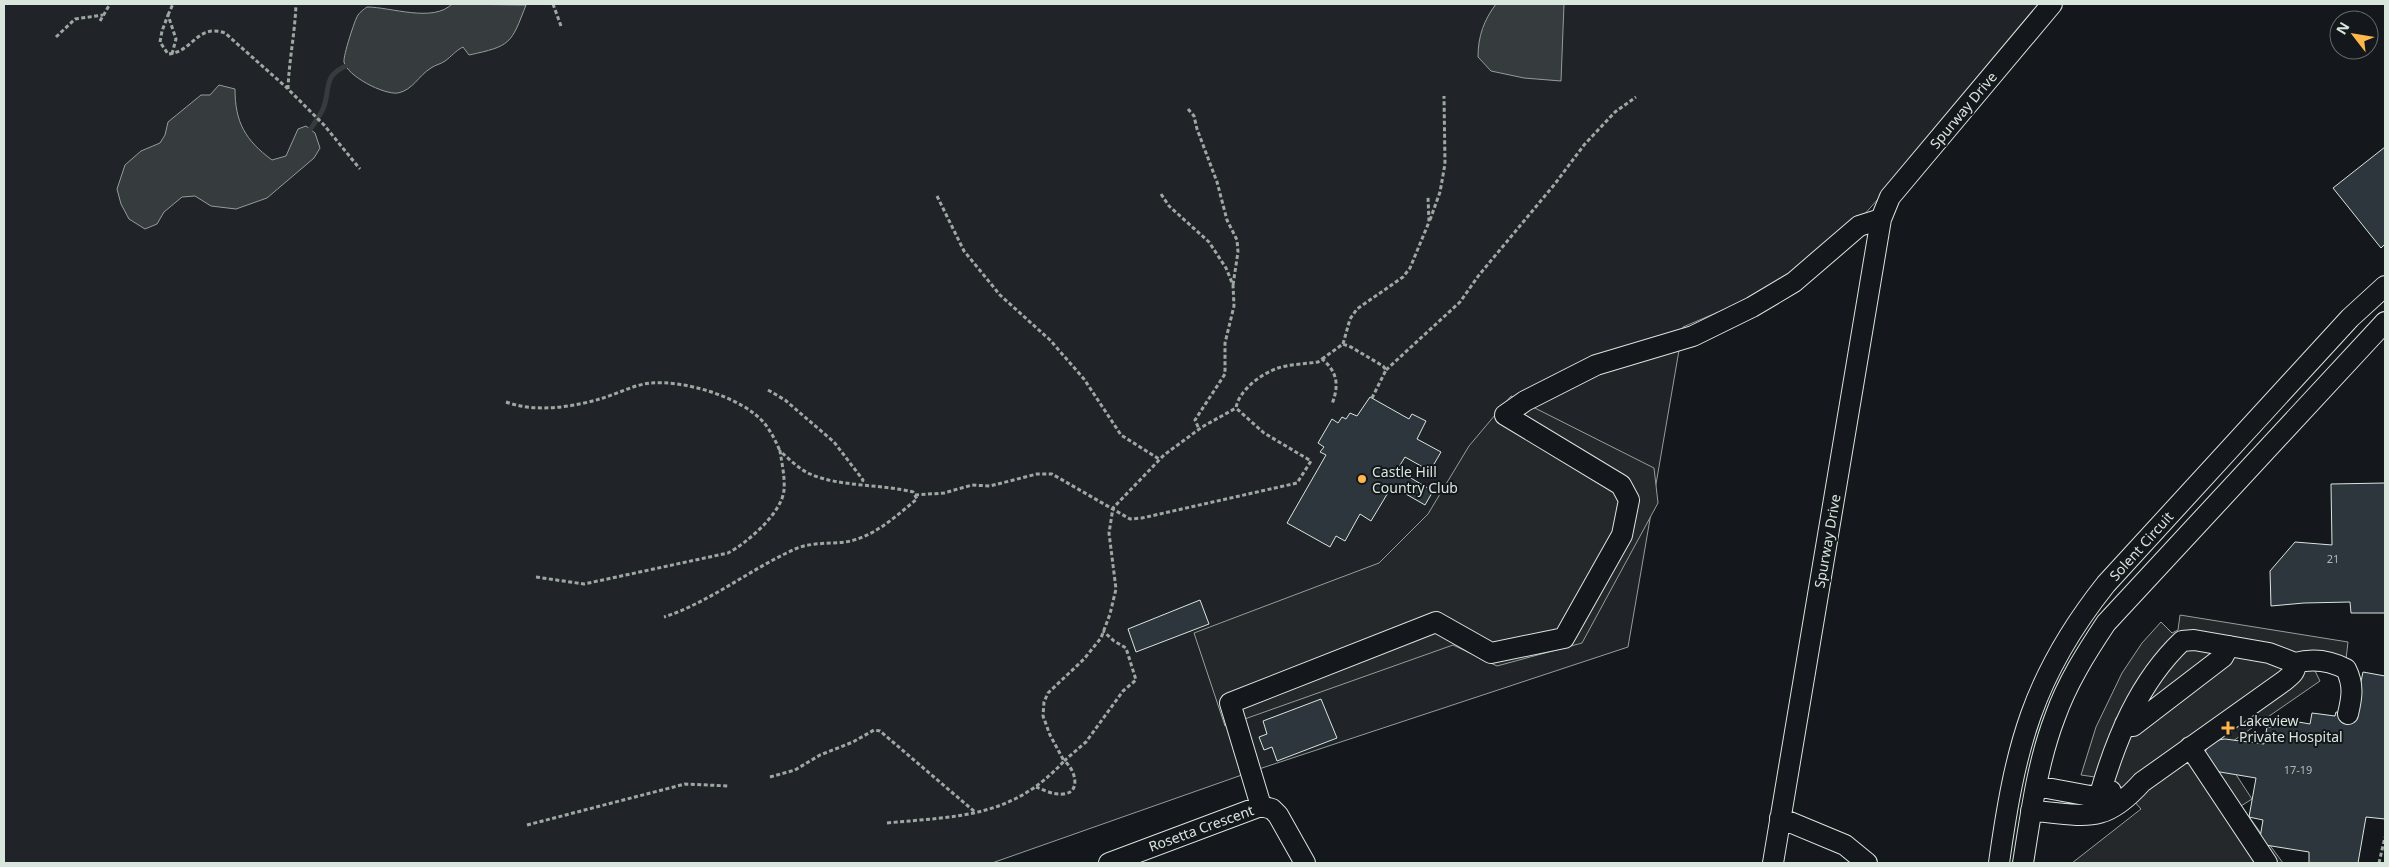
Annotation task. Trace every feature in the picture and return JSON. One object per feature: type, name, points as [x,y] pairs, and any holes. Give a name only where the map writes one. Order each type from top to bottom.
[{"type":"street","name":"Spurway Drive","points":[[1773,863],[1881,219],[1890,197],[2052,4]]},
{"type":"street","points":[[1305,863],[1278,815],[1264,806],[1230,703],[1436,622],[1491,653],[1564,638],[1622,535],[1629,500],[1621,485],[1505,415],[1525,401],[1596,365],[1693,336],[1752,307],[1794,282],[1859,226],[1881,219]]},
{"type":"street","name":"Solent Circuit","points":[[1999,863],[2010,790],[2024,730],[2049,668],[2074,626],[2106,584],[2350,318],[2385,286]]},
{"type":"street","name":"Solent Circuit","points":[[2024,863],[2036,786],[2054,718],[2083,658],[2106,623],[2385,322]]},
{"type":"street","points":[[2100,794],[2114,749],[2125,724],[2152,677],[2182,641],[2194,640],[2229,646],[2269,654],[2295,663],[2305,660],[2327,660],[2346,669],[2351,680],[2352,693],[2348,714]]},
{"type":"street","points":[[2125,724],[2132,726],[2223,658],[2229,646]]},
{"type":"street","points":[[2031,811],[2076,815],[2103,814],[2124,801],[2142,782],[2284,681],[2294,673],[2295,663]]},
{"type":"street","points":[[2190,747],[2267,863]]},
{"type":"street","points":[[2036,786],[2078,795],[2100,794],[2134,782],[2142,782]]},
{"type":"street","name":"Rosetta Crescent","points":[[1109,863],[1151,855],[1264,806]]},
{"type":"street","points":[[1780,818],[1845,845],[1867,863]]},
{"type":"path","points":[[100,21],[110,4]]},
{"type":"path","points":[[173,4],[162,31],[160,42],[168,54],[178,53],[205,32],[215,30],[225,34],[288,89],[324,125],[360,169]]},
{"type":"path","points":[[288,89],[289,67],[295,35],[296,4]]},
{"type":"path","points":[[554,4],[561,26]]},
{"type":"path","points":[[56,37],[75,19],[103,15]]},
{"type":"path","points":[[168,15],[176,39],[172,54]]},
{"type":"path","points":[[1035,787],[1054,794],[1065,795],[1072,790],[1075,782],[1074,772],[1064,760],[1050,735],[1043,716],[1044,702],[1048,693],[1084,659],[1101,638],[1116,588],[1109,532],[1113,508],[1159,459],[1199,429],[1236,408],[1238,398],[1247,388],[1278,368],[1318,362],[1343,344],[1350,319],[1357,309],[1403,277],[1410,268],[1440,192],[1445,164],[1444,96]]},
{"type":"path","points":[[1372,398],[1386,370],[1460,302],[1479,275],[1554,185],[1584,145],[1615,112],[1636,97]]},
{"type":"path","points":[[1188,108],[1194,116],[1217,182],[1225,215],[1237,240],[1238,252],[1233,285],[1234,306],[1224,343],[1225,374],[1195,420],[1199,429]]},
{"type":"path","points":[[1161,194],[1170,206],[1209,242],[1233,285]]},
{"type":"path","points":[[937,196],[964,251],[983,275],[1000,295],[1050,340],[1084,379],[1121,435],[1159,459]]},
{"type":"path","points":[[1428,197],[1429,222]]},
{"type":"path","points":[[1343,344],[1383,366],[1386,370]]},
{"type":"path","points":[[1322,359],[1335,374],[1337,390],[1332,404]]},
{"type":"path","points":[[506,402],[533,408],[555,407],[588,402],[649,383],[673,383],[713,393],[737,403],[752,412],[764,424],[780,451],[808,474],[827,480],[893,487],[913,492],[917,499],[866,536],[846,542],[819,543],[796,548],[726,585],[689,609],[664,617]]},
{"type":"path","points":[[768,390],[785,400],[834,442],[863,480],[862,483]]},
{"type":"path","points":[[915,495],[944,493],[972,486],[990,486],[1037,474],[1052,474],[1130,519],[1142,518],[1297,483],[1311,461],[1264,434],[1236,408]]},
{"type":"path","points":[[536,577],[584,584],[728,553],[742,545],[777,508],[784,492],[780,451]]},
{"type":"path","points":[[887,823],[993,810],[1024,795],[1035,787],[1086,742],[1123,691],[1136,680],[1126,648],[1114,641],[1103,631]]},
{"type":"path","points":[[770,777],[796,770],[820,755],[853,742],[874,730],[880,731],[976,812]]},
{"type":"path","points":[[527,825],[685,784],[729,786]]},
{"type":"path","points":[[2379,863],[2385,837]]},
{"type":"shaded area","name":"Castle Hill Country Club","points":[[4,4],[2043,4],[2049,8],[1854,226],[1789,282],[1683,327],[1628,647],[1256,770],[992,863],[4,863]]},
{"type":"shaded area","points":[[452,4],[526,5],[517,28],[502,46],[469,55],[463,47],[445,61],[427,71],[408,89],[398,93],[384,91],[367,84],[352,73],[344,62],[347,46],[358,15],[367,7],[423,13],[444,10]]},
{"type":"shaded area","points":[[1496,4],[1564,4],[1561,81],[1524,78],[1491,71],[1478,57],[1482,29]]},
{"type":"shaded area","points":[[219,85],[235,89],[237,111],[243,129],[255,145],[272,160],[286,156],[298,129],[306,126],[315,133],[320,148],[314,158],[267,198],[236,209],[211,206],[195,196],[182,197],[164,212],[157,224],[145,229],[129,219],[121,204],[117,189],[125,165],[141,151],[160,143],[165,135],[168,122],[201,95],[210,95]]},
{"type":"shaded area","points":[[1511,396],[1654,468],[1658,503],[1582,643],[1497,666],[1453,645],[1225,726],[1194,633],[1379,563],[1428,514],[1469,446]]},
{"type":"shaded area","points":[[2180,615],[2348,642],[2346,659],[2314,669],[2320,681],[2220,750],[2252,799],[2241,806],[2283,863],[2072,863],[2141,809],[2132,799],[2095,777],[2081,775],[2096,727],[2122,673],[2142,643],[2161,622],[2172,633],[2178,630]]},
{"type":"building","points":[[2385,147],[2385,244],[2381,248],[2333,188]]},
{"type":"building","name":"Castle Hill Country Club","points":[[1370,397],[1409,419],[1412,414],[1426,421],[1417,439],[1441,452],[1430,471],[1405,457],[1397,470],[1433,491],[1425,505],[1392,486],[1371,521],[1360,514],[1345,541],[1336,536],[1330,547],[1287,523],[1326,455],[1320,452],[1324,447],[1318,443],[1332,419],[1338,423],[1342,417],[1346,419],[1350,413],[1357,416]]},
{"type":"building","points":[[2385,483],[2385,613],[2351,613],[2350,602],[2271,606],[2270,571],[2295,542],[2332,545],[2331,484]]},
{"type":"building","points":[[1200,600],[1209,624],[1136,652],[1128,629]]},
{"type":"building","points":[[2363,672],[2385,676],[2385,819],[2366,817],[2358,863],[2309,863],[2309,852],[2259,844],[2263,820],[2249,817],[2256,778],[2214,771],[2204,754],[2208,746],[2218,740],[2225,739],[2264,744],[2267,727],[2273,727],[2275,718],[2310,724],[2312,713],[2335,716],[2336,712],[2354,714]]},
{"type":"building","points":[[1321,699],[1337,738],[1277,761],[1272,747],[1264,750],[1259,737],[1267,734],[1263,721]]},
{"type":"waterway","points":[[310,130],[323,109],[330,79],[333,74],[346,66]]},
{"type":"place","name":"Castle Hill Country Club","points":[[1362,479]]},
{"type":"place","name":"Lakeview Private Hospital","points":[[2228,728]]}]
